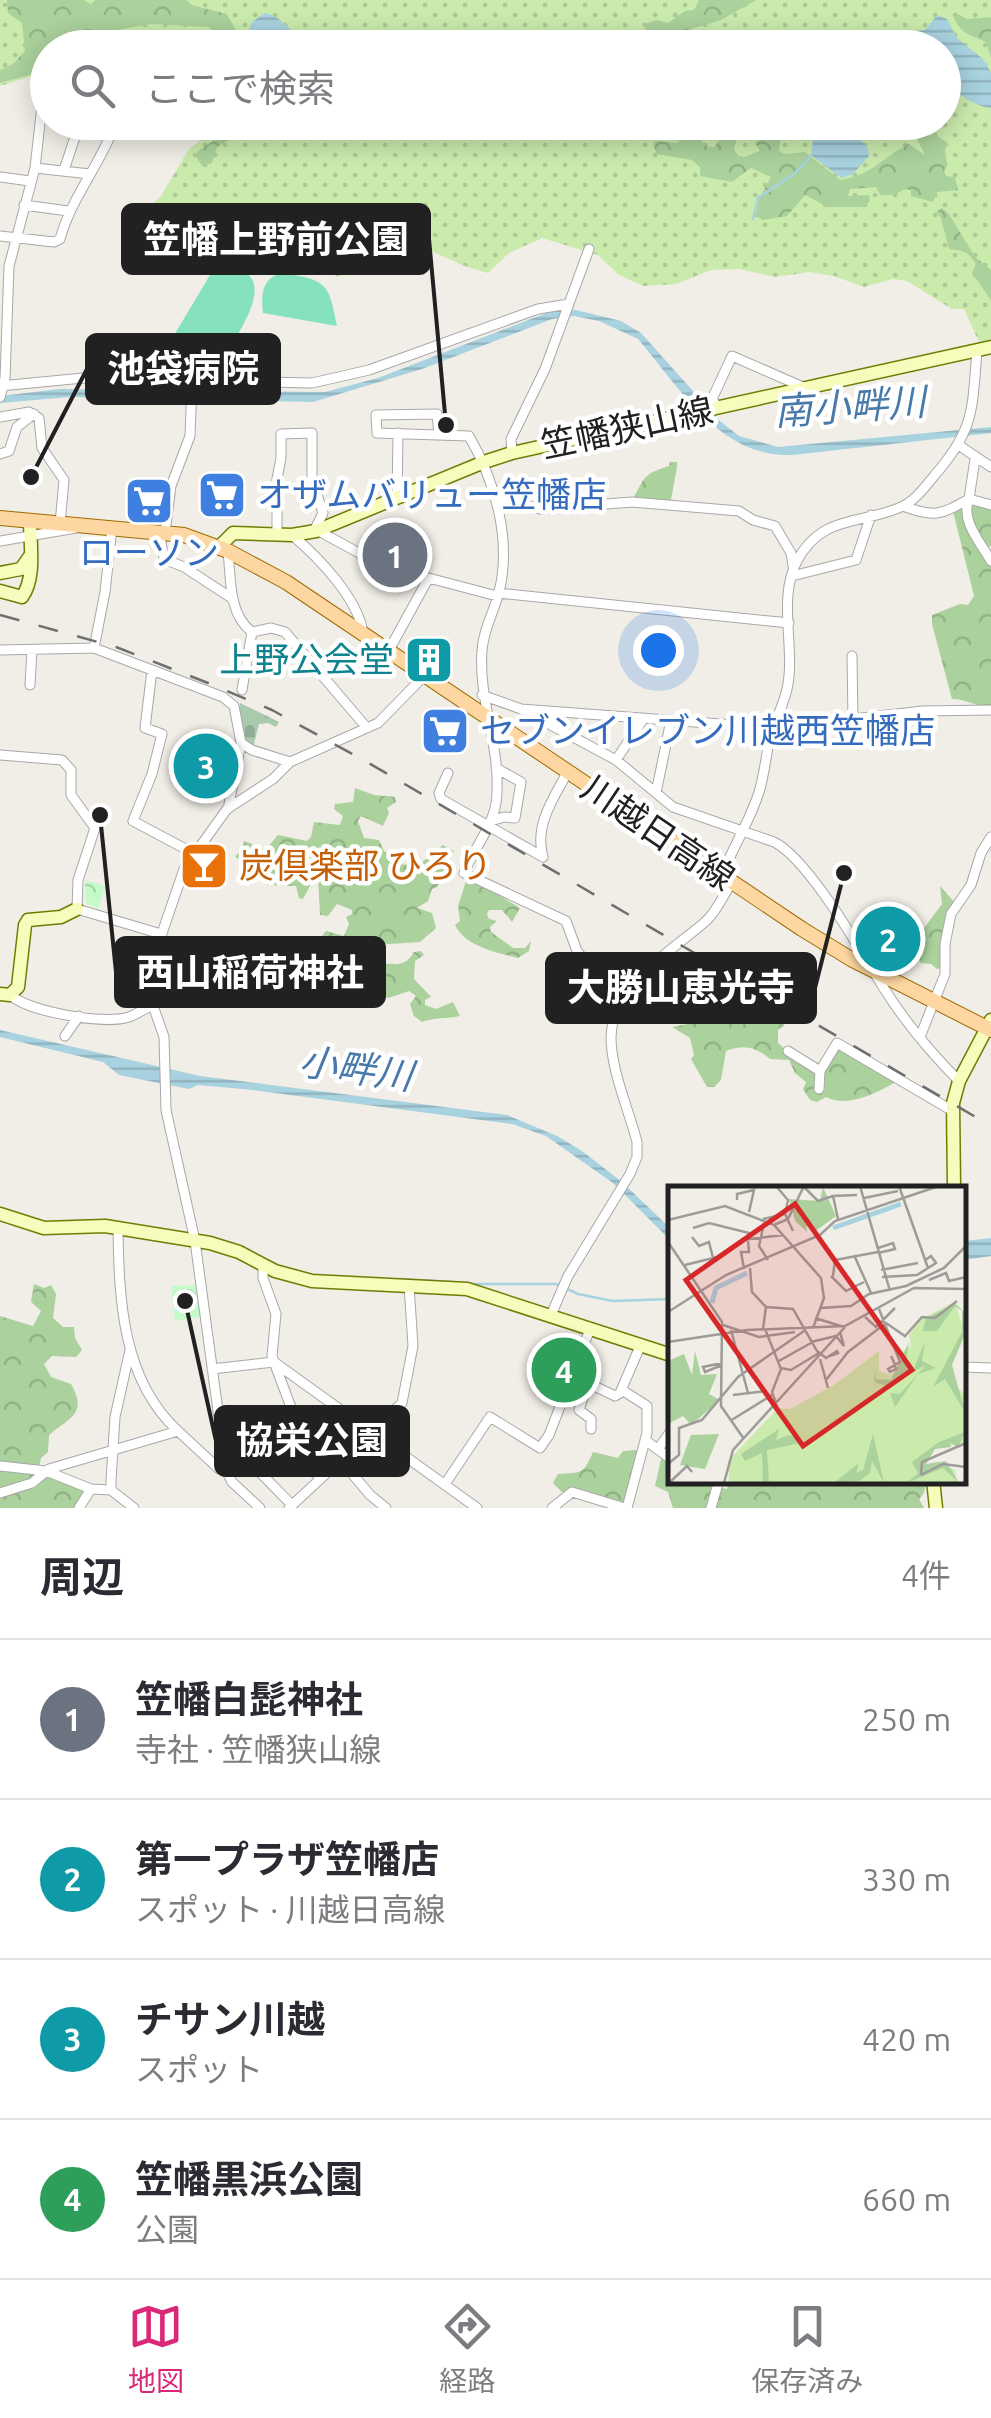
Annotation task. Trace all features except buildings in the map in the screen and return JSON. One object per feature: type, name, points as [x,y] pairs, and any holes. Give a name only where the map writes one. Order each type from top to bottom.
[{"type":"main road","name":"川越日高線","points":[[0,518],[162,531],[224,549],[286,582],[817,939],[935,1002],[990,1026]]},
{"type":"street","points":[[38,140],[36,168],[4,290],[2,390],[83,378],[192,384],[312,383],[370,370],[538,309],[568,306]]},
{"type":"street","points":[[64,170],[74,140]]},
{"type":"street","points":[[0,236],[54,242],[60,239],[68,211],[110,140]]},
{"type":"street","points":[[36,168],[90,174]]},
{"type":"street","points":[[0,177],[30,181]]},
{"type":"street","points":[[24,205],[68,211]]},
{"type":"street","points":[[512,454],[510,439],[534,394],[589,249]]},
{"type":"street","points":[[793,572],[819,534],[842,522],[903,506],[916,497],[960,446],[970,423],[984,349]]},
{"type":"street","name":"笠幡狭山線","points":[[224,549],[232,533],[292,536],[316,531],[512,454],[984,349]]},
{"type":"street","points":[[717,409],[712,399],[732,356],[806,389]]},
{"type":"street","points":[[192,384],[190,436],[171,486],[162,531],[164,559],[184,566],[233,598]]},
{"type":"street","points":[[0,417],[34,414]]},
{"type":"street","points":[[0,454],[10,451],[17,427],[34,414]]},
{"type":"street","points":[[34,414],[42,426],[42,448],[64,480],[60,524]]},
{"type":"street","points":[[439,434],[437,414],[376,415],[377,433],[469,436],[484,462],[502,536],[498,595],[482,649],[482,695],[492,728],[496,801],[490,823],[464,873],[566,921],[577,951],[620,1003]]},
{"type":"street","points":[[397,498],[398,433]]},
{"type":"street","points":[[277,535],[276,479],[281,434],[312,434],[312,479],[322,512],[316,531],[383,566],[498,595],[789,623]]},
{"type":"street","points":[[960,446],[991,467]]},
{"type":"street","points":[[975,459],[966,505],[968,523],[991,560]]},
{"type":"street","points":[[494,497],[540,508],[632,502],[739,511],[775,526],[790,552],[793,572],[788,687],[773,728],[759,792],[740,832],[727,879],[707,920],[648,970],[620,1003],[611,1034],[612,1052],[638,1142],[635,1165],[568,1276],[551,1315]]},
{"type":"street","points":[[903,506],[932,516],[969,499],[991,505]]},
{"type":"street","points":[[793,572],[853,562],[859,555],[871,515]]},
{"type":"street","points":[[0,591],[25,595],[31,554],[30,521]]},
{"type":"street","points":[[0,541],[68,531],[81,525]]},
{"type":"street","points":[[94,648],[106,592],[112,528]]},
{"type":"street","points":[[292,536],[334,577],[358,616],[363,635]]},
{"type":"street","points":[[224,549],[242,624],[252,632],[275,628],[285,632],[367,728]]},
{"type":"street","points":[[0,572],[21,569],[31,554]]},
{"type":"street","points":[[388,652],[428,579]]},
{"type":"street","points":[[242,690],[252,632]]},
{"type":"street","points":[[0,650],[94,648],[230,700],[236,710],[242,743],[228,809]]},
{"type":"street","points":[[30,685],[32,650]]},
{"type":"street","points":[[852,656],[853,720]]},
{"type":"street","points":[[152,670],[144,732],[162,734],[147,790],[133,821],[194,852]]},
{"type":"street","points":[[260,1508],[232,1482],[226,1470],[195,1241],[168,1120],[164,1037],[151,1006],[152,972],[178,883],[194,852],[228,809],[273,779],[290,762],[367,728],[394,710],[424,676]]},
{"type":"street","points":[[482,695],[521,709],[616,760],[690,816],[774,842],[788,851],[845,924],[920,1037],[958,1081]]},
{"type":"street","points":[[521,709],[773,728],[923,711],[991,710]]},
{"type":"street","points":[[616,760],[644,718]]},
{"type":"street","points":[[656,793],[671,720]]},
{"type":"street","points":[[242,743],[290,762]]},
{"type":"street","points":[[0,755],[62,760],[71,770],[71,795],[95,828],[78,880],[77,909]]},
{"type":"street","points":[[490,823],[504,816],[515,818],[521,782],[496,768]]},
{"type":"street","points":[[448,773],[439,793],[441,799],[543,856],[539,843],[542,826],[568,773]]},
{"type":"street","points":[[920,1037],[945,974],[951,914],[972,885],[991,836]]},
{"type":"street","points":[[5,995],[18,987],[28,920],[61,917],[77,909],[161,934]]},
{"type":"street","points":[[5,995],[38,1008],[79,1016],[118,1018],[151,1006]]},
{"type":"street","points":[[65,1036],[79,1016]]},
{"type":"street","points":[[954,1186],[951,1110],[958,1081],[990,1026]]},
{"type":"street","points":[[819,1090],[820,1071],[837,1042],[951,1110]]},
{"type":"street","points":[[788,1051],[820,1071]]},
{"type":"street","points":[[0,1214],[44,1228],[118,1228],[195,1241],[238,1252],[263,1266],[312,1281],[467,1289],[668,1354]]},
{"type":"street","points":[[118,1228],[124,1324],[150,1400],[219,1469],[226,1470]]},
{"type":"street","points":[[263,1266],[262,1278],[276,1314],[272,1356],[292,1410],[315,1441],[386,1508]]},
{"type":"street","points":[[237,1449],[290,1506],[402,1403],[413,1346],[409,1285]]},
{"type":"street","points":[[445,1484],[490,1417],[540,1448],[549,1435],[590,1329]]},
{"type":"street","points":[[591,1429],[591,1418],[580,1410],[588,1386],[615,1396],[622,1390],[641,1344]]},
{"type":"street","points":[[111,1490],[118,1402],[130,1350]]},
{"type":"street","points":[[212,1369],[274,1362],[477,1508]]},
{"type":"street","points":[[966,1367],[991,1368]]},
{"type":"street","points":[[552,1508],[572,1492],[626,1508],[645,1440],[648,1406],[622,1390]]},
{"type":"street","points":[[285,1440],[301,1423]]},
{"type":"street","points":[[0,1493],[32,1483],[46,1471],[178,1431]]},
{"type":"street","points":[[223,1453],[279,1434],[319,1477]]},
{"type":"street","points":[[658,1449],[668,1435]]},
{"type":"street","points":[[645,1440],[668,1457]]},
{"type":"street","points":[[0,1466],[46,1471],[91,1489],[111,1490],[134,1508]]},
{"type":"street","points":[[711,1508],[718,1483]]},
{"type":"street","points":[[934,1483],[936,1508]]},
{"type":"street","points":[[79,1508],[91,1489]]},
{"type":"green space","points":[[0,0],[991,0],[991,339],[979,342],[964,309],[952,309],[907,281],[893,279],[864,287],[810,272],[775,277],[739,269],[711,270],[676,284],[644,286],[619,275],[598,255],[542,238],[509,253],[488,273],[411,242],[365,256],[338,277],[312,259],[285,250],[121,258],[138,218],[161,196],[189,149],[201,140],[961,140],[961,30],[30,30],[30,77],[0,86]]},
{"type":"green space","points":[[7,0],[84,0],[91,4],[95,0],[186,0],[227,14],[236,30],[151,24],[117,30],[30,30],[30,75],[0,83],[0,70],[13,64],[25,51],[22,23],[8,13]]},
{"type":"green space","points":[[699,0],[756,0],[721,20],[688,30],[645,30],[646,24],[656,20],[668,23],[685,11],[694,10]]},
{"type":"green space","points":[[958,14],[967,19],[991,17],[991,58],[986,42],[960,28],[954,18]]},
{"type":"green space","points":[[214,140],[229,140],[217,147],[212,163],[202,166],[195,155]]},
{"type":"green space","points":[[701,140],[714,147],[720,140],[736,140],[734,149],[744,157],[760,151],[755,143],[759,140],[780,140],[779,151],[805,152],[840,180],[869,170],[909,144],[925,155],[918,140],[943,140],[949,144],[945,149],[944,171],[946,176],[955,177],[958,190],[937,192],[933,202],[911,196],[907,189],[880,195],[876,187],[850,189],[848,196],[869,195],[870,201],[864,207],[828,207],[805,195],[787,216],[763,220],[756,216],[758,200],[771,177],[751,168],[732,182],[700,176],[700,167],[692,160],[657,154],[653,144]]},
{"type":"green space","points":[[942,208],[975,257],[991,270],[991,300],[972,273],[976,264],[973,259],[949,249],[936,212]]},
{"type":"green space","points":[[221,266],[247,273],[255,290],[253,300],[222,359],[211,367],[196,367],[180,355],[176,332],[210,275]]},
{"type":"green space","points":[[282,273],[308,278],[323,286],[337,326],[263,313],[264,288],[270,279]]},
{"type":"green space","points":[[670,462],[677,462],[671,500],[633,499],[646,477]]},
{"type":"green space","points":[[971,502],[991,508],[991,546],[986,547],[991,566],[991,707],[952,699],[932,624],[932,615],[960,604],[968,605],[974,596],[953,511]]},
{"type":"green space","points":[[240,703],[279,722],[276,727],[259,724],[253,748],[242,734]]},
{"type":"green space","points":[[355,788],[395,797],[396,802],[387,808],[389,813],[383,826],[361,816],[358,821],[364,838],[379,840],[398,864],[421,866],[442,845],[454,851],[428,901],[417,908],[432,913],[436,928],[420,942],[374,945],[370,959],[373,967],[400,964],[421,951],[424,955],[415,961],[414,979],[431,997],[425,1005],[436,1009],[453,1002],[460,1016],[422,1022],[414,1016],[410,1004],[416,996],[409,991],[388,998],[378,993],[351,1001],[346,996],[351,983],[347,978],[335,979],[334,988],[327,995],[313,993],[314,980],[310,977],[319,957],[317,942],[326,931],[344,936],[349,924],[346,917],[352,910],[337,904],[328,916],[320,915],[318,877],[315,876],[303,899],[299,898],[296,886],[267,885],[267,870],[235,857],[244,841],[266,849],[278,835],[307,841],[314,822],[340,825],[343,816],[334,809],[335,804],[353,802]]},
{"type":"green space","points":[[85,880],[105,886],[98,909],[86,903]]},
{"type":"green space","points":[[466,881],[478,883],[520,908],[512,922],[502,910],[489,910],[487,914],[497,921],[490,927],[491,932],[513,948],[525,948],[531,941],[529,951],[518,958],[501,954],[482,948],[460,932],[455,925],[460,921],[458,906]]},
{"type":"green space","points":[[940,886],[955,903],[949,966],[937,969],[921,963],[909,948],[942,904]]},
{"type":"green space","points":[[119,947],[138,962],[129,986],[116,979],[122,968],[110,960]]},
{"type":"green space","points":[[721,983],[784,1021],[778,1030],[778,1043],[813,1072],[825,1072],[837,1049],[843,1049],[894,1078],[894,1083],[860,1098],[842,1101],[826,1097],[817,1102],[810,1100],[803,1089],[806,1082],[795,1073],[789,1060],[770,1059],[744,1047],[726,1051],[721,1080],[714,1087],[707,1087],[691,1059],[694,1055],[690,1038],[672,1027],[705,1016],[715,985]]},
{"type":"green space","points":[[34,1284],[44,1288],[51,1285],[56,1294],[53,1318],[63,1327],[74,1327],[82,1350],[76,1357],[52,1356],[44,1364],[51,1377],[71,1384],[78,1402],[70,1419],[49,1435],[48,1452],[39,1467],[0,1463],[0,1316],[33,1326],[41,1311],[31,1302]]},
{"type":"green space","points":[[196,1285],[200,1317],[175,1321],[171,1286]]},
{"type":"green space","points":[[636,1450],[645,1456],[625,1503],[581,1489],[562,1492],[553,1483],[558,1474],[584,1469],[593,1452],[618,1458],[623,1451]]},
{"type":"green space","points":[[661,1459],[668,1462],[668,1483],[707,1483],[727,1489],[729,1483],[926,1483],[919,1499],[924,1508],[673,1508],[668,1492],[655,1486]]},
{"type":"green space","points":[[0,1468],[47,1474],[85,1492],[76,1508],[0,1508]]},
{"type":"water","points":[[265,13],[290,30],[249,30],[252,22]]},
{"type":"water","points":[[937,15],[947,19],[953,30],[925,30]]},
{"type":"water","points":[[961,41],[984,60],[991,73],[991,108],[961,95]]},
{"type":"water","points":[[813,140],[861,140],[869,156],[853,174],[841,178],[811,155]]},
{"type":"water","points":[[576,310],[621,321],[641,333],[720,421],[739,436],[778,447],[991,427],[991,433],[792,455],[766,453],[723,433],[686,398],[638,339],[599,321],[574,316],[552,319],[422,369],[313,402],[70,397],[0,403],[0,396],[60,389],[325,392],[378,378],[549,312]]},
{"type":"water","points":[[0,1030],[200,1076],[507,1115],[582,1151],[668,1226],[668,1238],[613,1183],[546,1136],[512,1124],[253,1090],[198,1085],[189,1089],[119,1075],[103,1062],[0,1037]]},
{"type":"water","points":[[991,1238],[991,1256],[966,1260],[966,1241]]},
{"type":"waterway","points":[[753,219],[758,198],[793,174],[811,155]]},
{"type":"waterway","points":[[71,1221],[108,1220]]},
{"type":"waterway","points":[[401,1279],[453,1282]]},
{"type":"waterway","points":[[471,1284],[556,1284],[578,1294],[613,1301],[668,1299]]},
{"type":"railway","points":[[0,615],[116,647],[272,710],[991,1126]]},
{"type":"place","name":"笠幡上野前公園","points":[[446,425]]},
{"type":"place","name":"池袋病院","points":[[31,477]]},
{"type":"place","name":"オザムバリュー笠幡店","points":[[222,495]]},
{"type":"place","name":"ローソン","points":[[149,501]]},
{"type":"place","name":"笠幡白髭神社","points":[[395,555]]},
{"type":"place","name":"上野公会堂","points":[[429,660]]},
{"type":"place","name":"セブンイレブン川越西笠幡店","points":[[445,731]]},
{"type":"place","name":"チサン川越","points":[[206,766]]},
{"type":"place","name":"西山稲荷神社","points":[[100,815]]},
{"type":"place","name":"炭倶楽部 ひろり","points":[[204,866]]},
{"type":"place","name":"大勝山恵光寺","points":[[844,873]]},
{"type":"place","name":"第一プラザ笠幡店","points":[[888,939]]},
{"type":"place","name":"協栄公園","points":[[185,1301]]},
{"type":"place","name":"笠幡黒浜公園","points":[[564,1370]]},
{"type":"water label","name":"南小畔川","points":[[850,407]]},
{"type":"water label","name":"小畔川","points":[[356,1069]]}]
